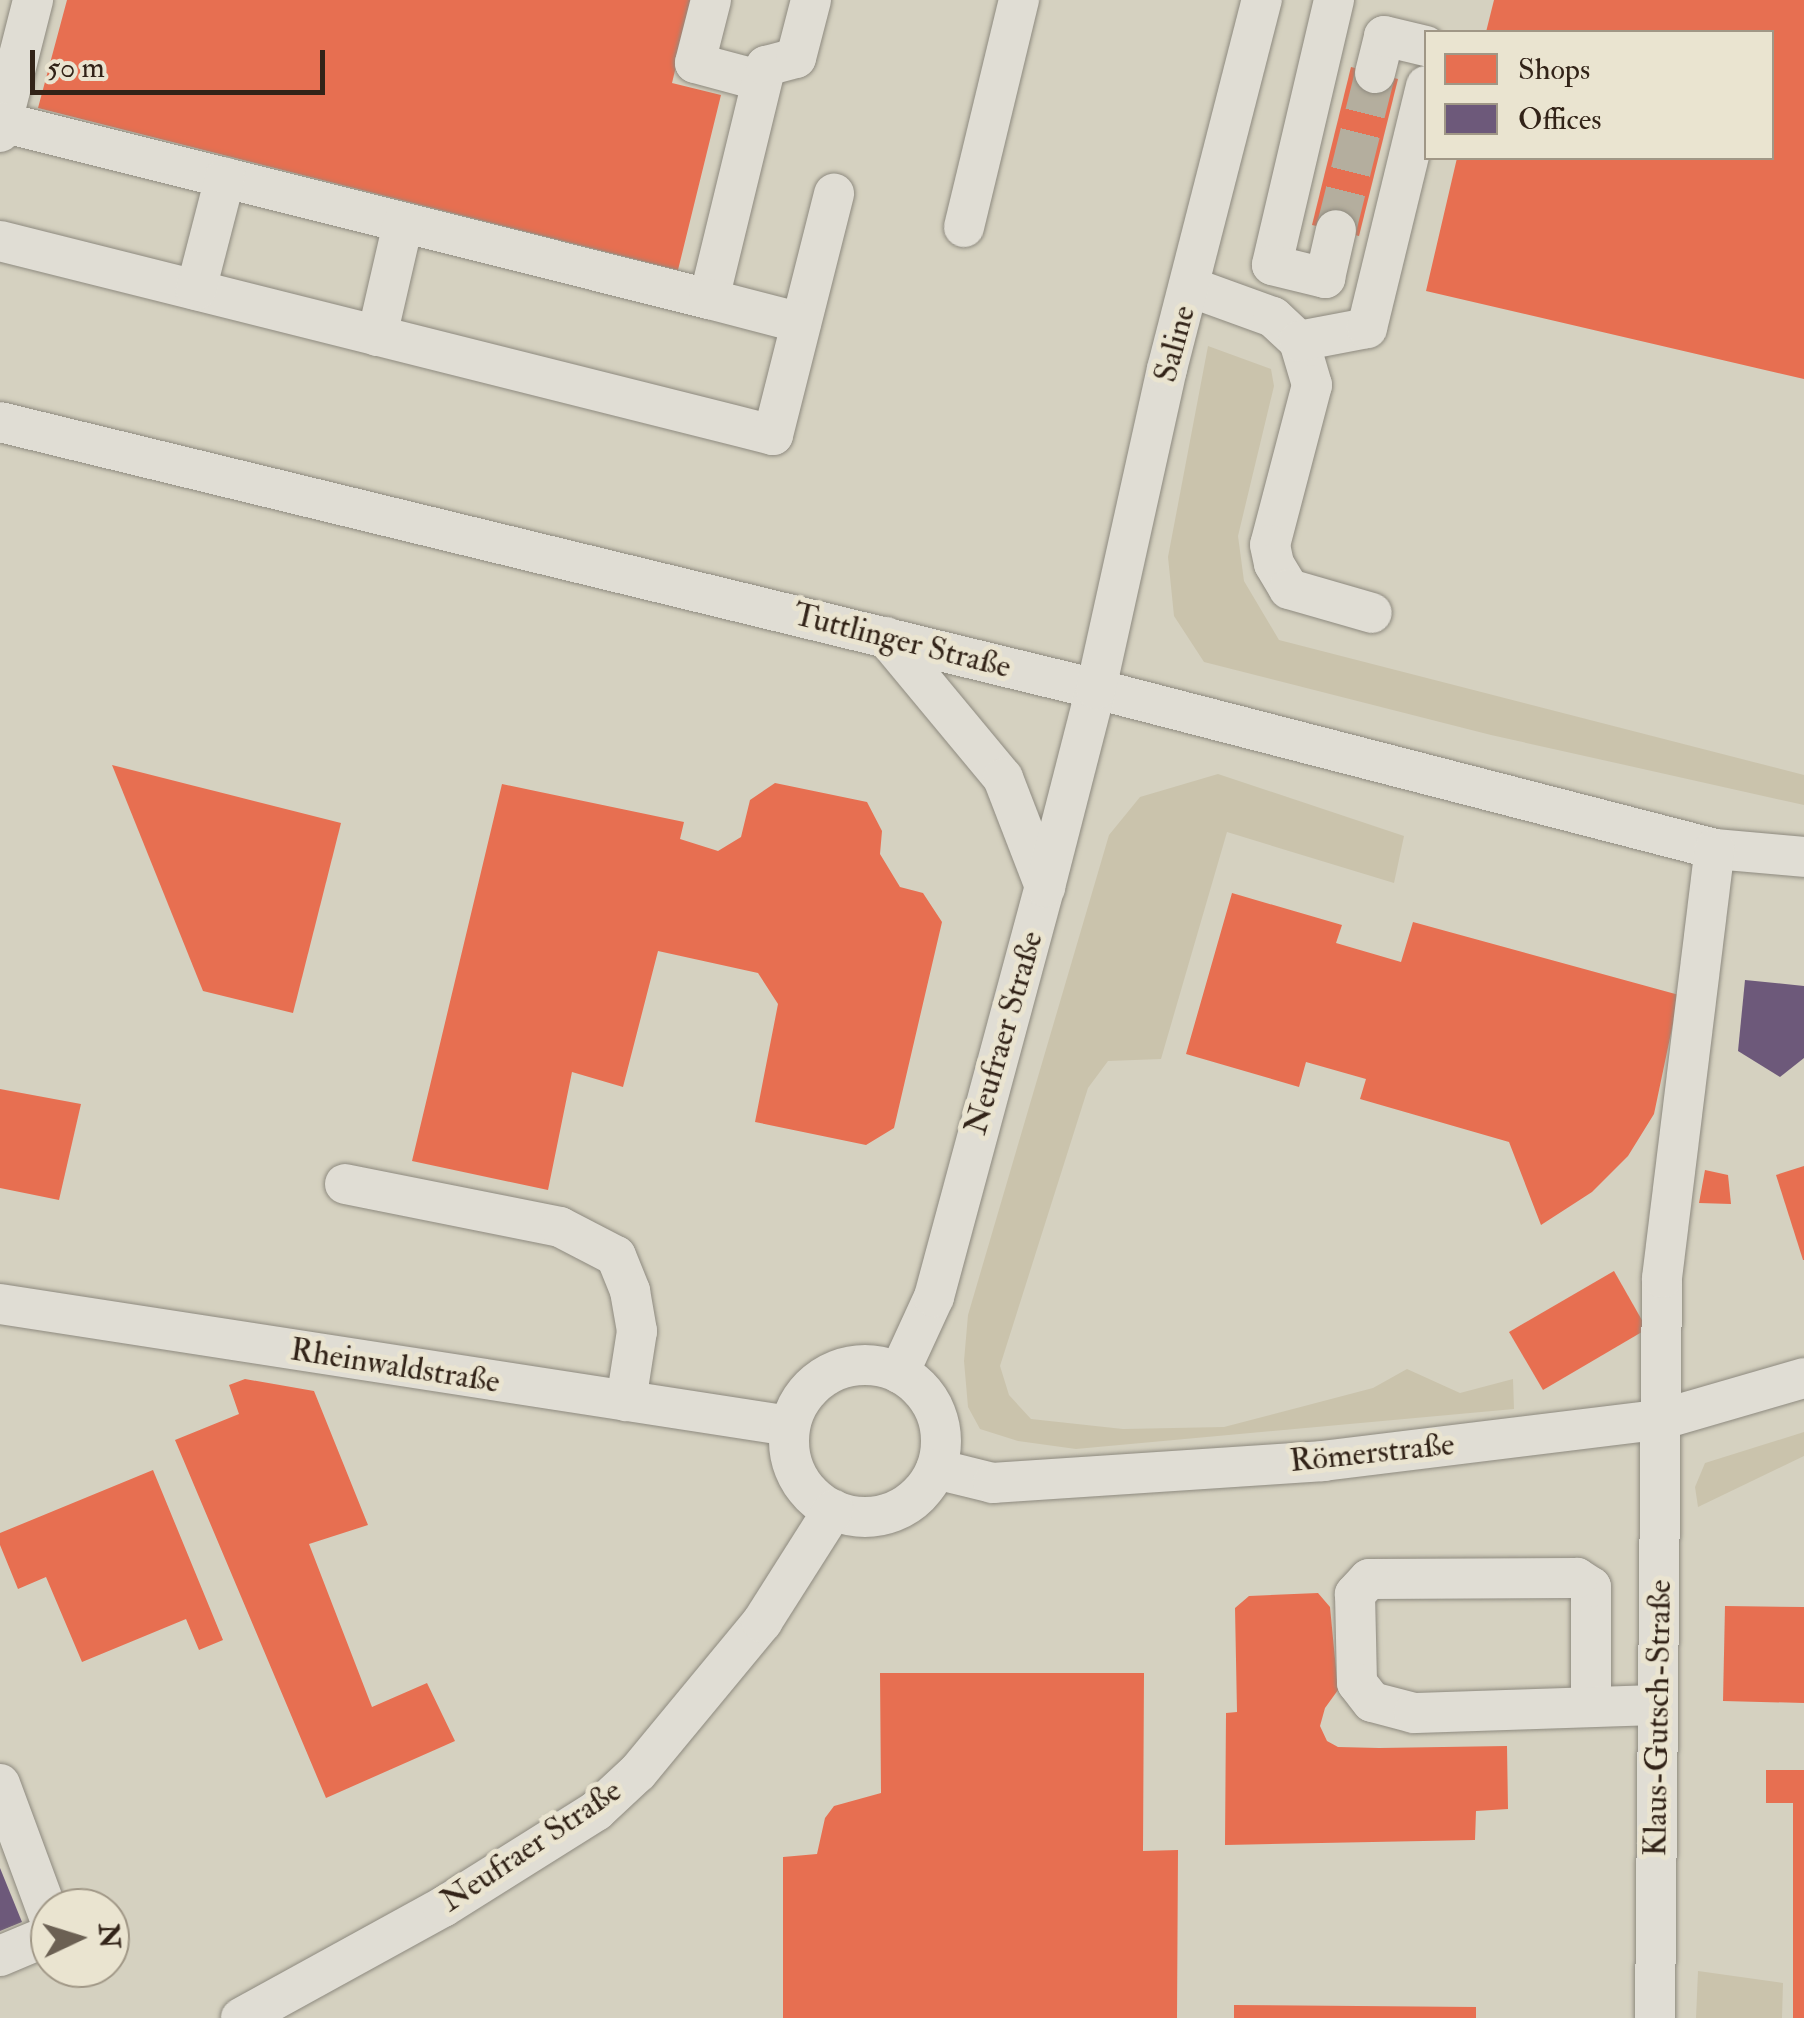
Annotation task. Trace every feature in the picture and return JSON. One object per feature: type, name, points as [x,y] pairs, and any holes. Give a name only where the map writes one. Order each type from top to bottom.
[{"type":"street","points":[[33,0],[1,127],[225,178],[801,322]]},
{"type":"street","points":[[711,0],[695,64],[762,81]]},
{"type":"street","points":[[708,300],[766,66],[796,58],[811,0]]},
{"type":"street","points":[[964,226],[1019,0]]},
{"type":"street","name":"Saline","points":[[1096,689],[1167,369],[1262,0]]},
{"type":"street","points":[[1334,0],[1272,265],[1324,278],[1336,230]]},
{"type":"street","points":[[1376,73],[1384,36],[1424,46]]},
{"type":"street","points":[[1299,341],[1367,328],[1424,94]]},
{"type":"street","points":[[196,290],[225,178]]},
{"type":"street","points":[[0,241],[774,436],[834,194]]},
{"type":"street","points":[[377,336],[403,222]]},
{"type":"street","points":[[1190,288],[1273,317],[1299,341],[1312,385],[1270,545],[1274,564],[1289,589],[1372,613]]},
{"type":"street","name":"Tuttlinger Straße","points":[[0,422],[1096,689],[1715,849],[1804,857]]},
{"type":"street","points":[[886,637],[1003,778],[1045,887]]},
{"type":"street","name":"Neufraer Straße","points":[[900,1372],[934,1298],[1096,689]]},
{"type":"street","name":"Klaus-Gutsch-Straße","points":[[1655,2018],[1662,1278],[1715,849]]},
{"type":"street","points":[[345,1184],[560,1227],[616,1256],[630,1291],[636,1330],[626,1401]]},
{"type":"street","name":"Rheinwaldstraße","points":[[0,1304],[790,1426]]},
{"type":"street","points":[[867,1364],[900,1372],[919,1387],[934,1408],[941,1436],[936,1469],[918,1496],[892,1512],[860,1517],[834,1510],[809,1493],[795,1473],[789,1450],[790,1426],[807,1390],[828,1374],[867,1364]]},
{"type":"street","name":"Römerstraße","points":[[936,1469],[994,1483],[1323,1461],[1663,1419],[1804,1378]]},
{"type":"street","name":"Neufraer Straße","points":[[241,2018],[443,1907],[596,1811],[638,1772],[762,1622],[834,1510]]},
{"type":"street","points":[[1591,1708],[1591,1587],[1577,1578],[1370,1579],[1356,1594],[1357,1683],[1372,1702],[1414,1713],[1591,1708],[1658,1706]]},
{"type":"street","points":[[0,1784],[39,1888]]},
{"type":"street","points":[[0,1956],[30,1943]]},
{"type":"shaded area","points":[[1208,346],[1271,369],[1274,386],[1238,536],[1244,581],[1279,640],[1804,775],[1804,805],[1491,735],[1204,662],[1174,616],[1168,557]]},
{"type":"shaded area","points":[[1218,774],[1404,836],[1394,883],[1227,832],[1161,1059],[1108,1061],[1088,1088],[1000,1366],[1009,1395],[1031,1419],[1123,1429],[1224,1427],[1373,1388],[1407,1369],[1460,1393],[1513,1379],[1514,1409],[1076,1449],[1018,1441],[980,1429],[968,1407],[964,1361],[968,1315],[1109,835],[1140,797]]},
{"type":"shaded area","points":[[1804,1432],[1804,1456],[1698,1507],[1695,1487],[1705,1463]]},
{"type":"shaded area","points":[[1698,1971],[1783,1983],[1782,2018],[1696,2018]]},
{"type":"building: Shops","points":[[67,0],[692,0],[672,83],[721,95],[678,270],[38,108]]},
{"type":"building: Shops","points":[[1494,0],[1804,0],[1804,379],[1426,291],[1457,160],[1774,160],[1774,30],[1486,30]]},
{"type":"building: Shops","points":[[1351,67],[1398,79],[1359,236],[1312,225]]},
{"type":"building: Shops","points":[[112,765],[341,823],[293,1013],[203,991]]},
{"type":"building: Shops","points":[[775,783],[867,802],[882,831],[880,854],[900,887],[923,893],[942,922],[894,1128],[866,1145],[755,1122],[778,1004],[758,973],[658,951],[623,1087],[572,1072],[548,1190],[412,1161],[502,784],[684,822],[680,839],[718,851],[741,837],[750,800]]},
{"type":"building: Shops","points":[[1232,893],[1342,925],[1336,943],[1401,962],[1413,922],[1679,995],[1654,1114],[1628,1156],[1592,1192],[1541,1225],[1509,1142],[1360,1099],[1366,1079],[1306,1062],[1299,1087],[1186,1054]]},
{"type":"building: Shops","points":[[0,1089],[81,1104],[59,1200],[0,1188]]},
{"type":"building: Shops","points":[[1804,1166],[1804,1260],[1803,1260],[1776,1175]]},
{"type":"building: Shops","points":[[1705,1170],[1728,1175],[1731,1204],[1699,1203]]},
{"type":"building: Shops","points":[[1614,1271],[1647,1329],[1543,1390],[1509,1332]]},
{"type":"building: Shops","points":[[245,1379],[314,1391],[368,1525],[309,1544],[372,1707],[427,1683],[455,1741],[326,1798],[175,1440],[239,1414],[229,1385]]},
{"type":"building: Shops","points":[[153,1470],[223,1640],[199,1650],[186,1619],[82,1662],[46,1577],[18,1589],[0,1545],[0,1533]]},
{"type":"building: Shops","points":[[1318,1593],[1330,1607],[1338,1690],[1325,1708],[1320,1726],[1327,1741],[1338,1747],[1507,1746],[1508,1809],[1476,1811],[1475,1840],[1225,1845],[1226,1713],[1237,1712],[1235,1608],[1249,1596]]},
{"type":"building: Shops","points":[[1725,1606],[1804,1607],[1804,1703],[1723,1701]]},
{"type":"building: Shops","points":[[880,1673],[1144,1673],[1143,1851],[1178,1850],[1177,2018],[783,2018],[783,1857],[817,1854],[825,1818],[834,1806],[881,1793]]},
{"type":"building: Shops","points":[[1766,1770],[1804,1770],[1804,2018],[1793,2018],[1793,1803],[1766,1803]]},
{"type":"building: Shops","points":[[1234,2005],[1476,2007],[1476,2018],[1234,2018]]},
{"type":"building: Offices","points":[[1745,980],[1804,986],[1804,1058],[1780,1077],[1738,1051]]},
{"type":"building: Offices","points":[[0,1868],[22,1922],[0,1931]]},
{"type":"tunnel","points":[[1336,230],[1375,73]]}]
